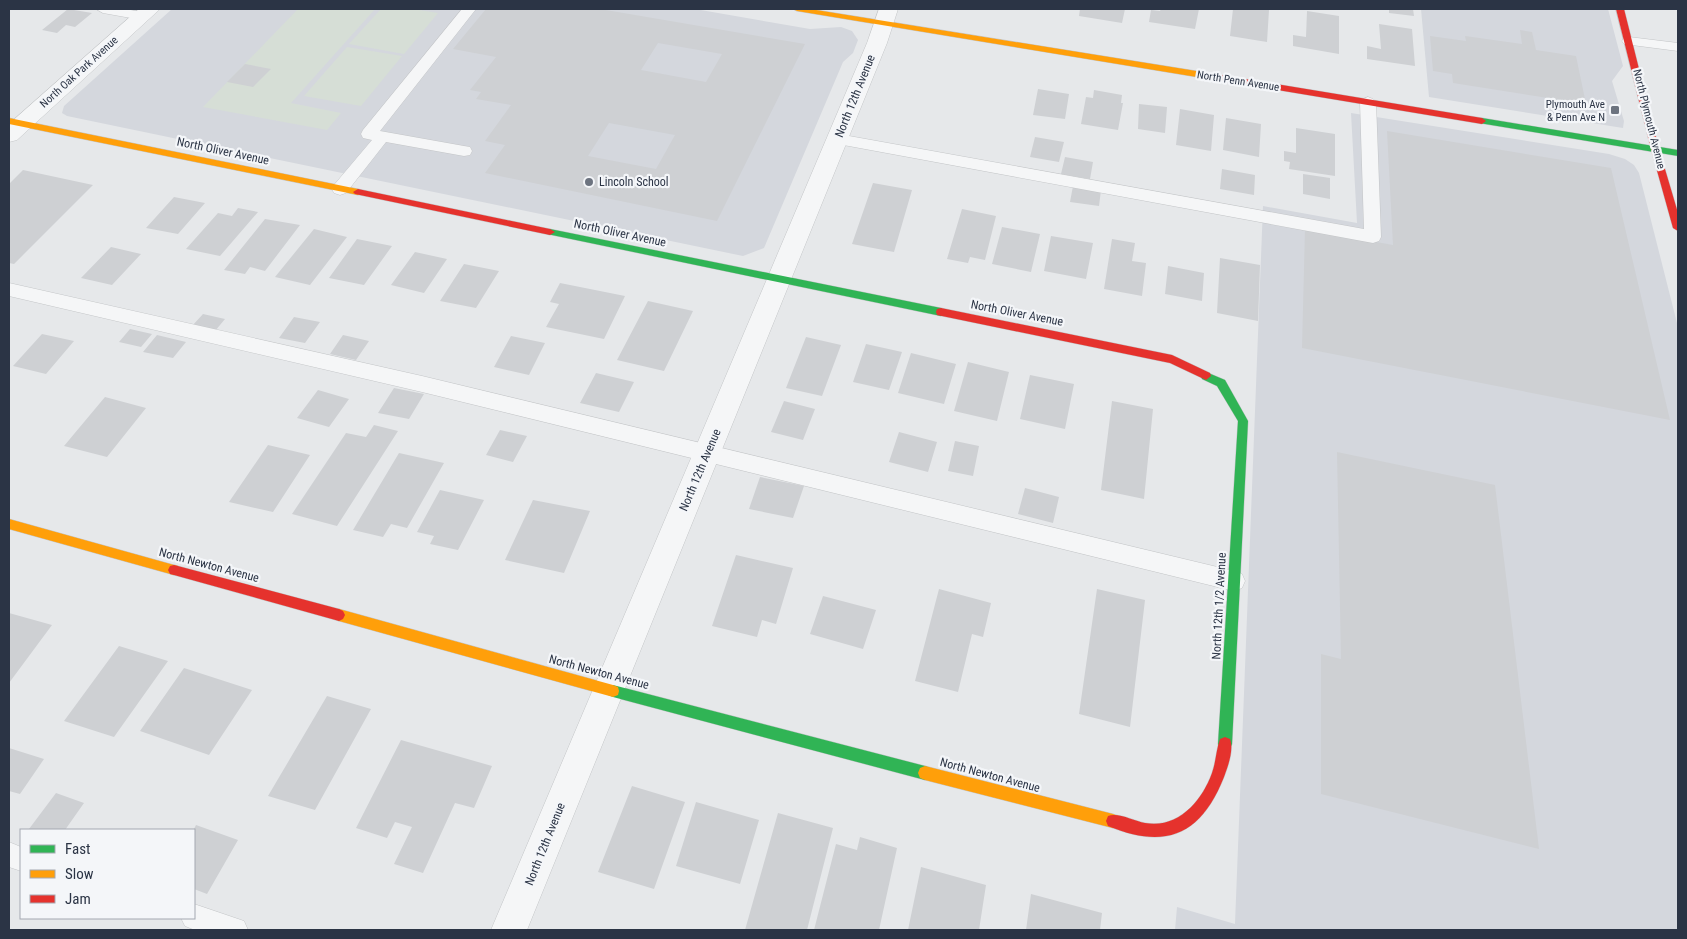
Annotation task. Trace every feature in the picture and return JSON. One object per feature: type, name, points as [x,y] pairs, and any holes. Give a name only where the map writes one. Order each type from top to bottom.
[{"type":"street","name":"North Penn Avenue","points":[[797,9],[885,16],[1368,102],[1678,153]]},
{"type":"street","name":"North Plymouth Avenue","points":[[1621,9],[1655,150],[1678,228]]},
{"type":"street","name":"North Oak Park Avenue","points":[[13,127],[146,12]]},
{"type":"street","name":"North 12th Avenue","points":[[509,930],[878,43],[885,16]]},
{"type":"street","name":"North Oliver Avenue","points":[[13,127],[340,189],[1172,359],[1221,383]]},
{"type":"street","name":"North 12th 1/2 Avenue","points":[[1184,824],[1203,807],[1224,756],[1243,421],[1221,383]]},
{"type":"street","name":"North Newton Avenue","points":[[9,524],[609,690],[1138,828],[1161,831],[1184,824]]},
{"type":"lane","points":[[102,9],[146,12]]},
{"type":"lane","points":[[464,151],[369,134],[469,9]]},
{"type":"lane","points":[[1628,40],[1678,47]]},
{"type":"lane","points":[[838,138],[1373,237],[1368,102]]},
{"type":"lane","points":[[340,189],[383,136]]},
{"type":"lane","points":[[9,289],[422,384],[1234,581]]},
{"type":"lane","points":[[195,917],[235,930]]},
{"type":"shaded area","name":"Lincoln School","points":[[172,9],[695,9],[810,29],[841,27],[852,31],[858,40],[853,53],[843,62],[764,248],[743,256],[67,116],[62,113],[64,106]]},
{"type":"shaded area","points":[[298,9],[375,9],[291,103],[341,113],[327,130],[203,107]]},
{"type":"shaded area","points":[[381,9],[413,9],[438,13],[404,54],[349,44]]},
{"type":"shaded area","points":[[1421,9],[1608,9],[1623,66],[1612,81],[1624,121],[1623,128],[1429,97]]},
{"type":"shaded area","points":[[347,47],[402,56],[361,106],[304,96]]},
{"type":"shaded area","points":[[1351,113],[1609,154],[1625,159],[1634,165],[1639,173],[1678,327],[1678,930],[1175,930],[1177,907],[1235,924],[1263,206],[1357,223]]},
{"type":"building","points":[[68,9],[92,13],[75,27],[66,25],[57,33],[42,30]]},
{"type":"building","name":"Lincoln School","points":[[486,9],[600,9],[805,44],[717,221],[485,173],[505,145],[485,141],[511,105],[476,99],[481,92],[470,90],[496,57],[453,49]],"holes":[[[658,43],[722,54],[706,82],[641,70]],[[609,123],[675,135],[656,169],[588,156]]]},
{"type":"building","points":[[1080,9],[1125,9],[1122,23],[1079,16]]},
{"type":"building","points":[[1161,9],[1199,9],[1195,29],[1149,22],[1151,10],[1160,11]]},
{"type":"building","points":[[1233,9],[1269,10],[1267,42],[1230,36]]},
{"type":"building","points":[[1389,9],[1413,9],[1414,16],[1389,13]]},
{"type":"building","points":[[1307,11],[1339,16],[1339,54],[1293,46],[1293,35],[1306,37]]},
{"type":"building","points":[[1379,24],[1412,29],[1415,66],[1367,59],[1367,46],[1381,49]]},
{"type":"building","points":[[1520,30],[1532,32],[1536,50],[1576,56],[1586,104],[1453,83],[1452,74],[1433,71],[1430,36],[1466,41],[1465,36],[1522,44]]},
{"type":"building","points":[[245,64],[271,69],[253,87],[227,82]]},
{"type":"building","points":[[1038,89],[1069,94],[1065,119],[1033,115]]},
{"type":"building","points":[[1094,90],[1122,95],[1121,103],[1123,103],[1118,130],[1081,124],[1086,97],[1093,98]]},
{"type":"building","points":[[1139,104],[1167,107],[1165,133],[1138,129]]},
{"type":"building","points":[[1180,109],[1214,115],[1211,151],[1176,145]]},
{"type":"building","points":[[1226,118],[1261,124],[1259,157],[1223,150]]},
{"type":"building","points":[[1296,128],[1335,134],[1335,176],[1289,169],[1290,162],[1284,161],[1284,151],[1296,153]]},
{"type":"building","points":[[1387,131],[1611,168],[1670,420],[1302,348],[1305,229],[1393,245]]},
{"type":"building","points":[[1035,137],[1064,142],[1059,162],[1030,157]]},
{"type":"building","points":[[1065,157],[1093,162],[1090,179],[1061,174]]},
{"type":"building","points":[[1222,169],[1255,175],[1254,195],[1220,189]]},
{"type":"building","points":[[23,170],[93,185],[14,264],[9,263],[9,184]]},
{"type":"building","points":[[1303,174],[1330,178],[1330,199],[1303,194]]},
{"type":"building","points":[[873,183],[912,190],[894,252],[852,244]]},
{"type":"building","points":[[1073,186],[1101,190],[1099,206],[1070,202]]},
{"type":"building","points":[[174,197],[205,203],[178,234],[146,228]]},
{"type":"building","points":[[238,208],[258,212],[220,256],[186,249],[218,213],[232,216]]},
{"type":"building","points":[[962,209],[996,216],[985,260],[970,257],[968,263],[947,259]]},
{"type":"building","points":[[265,219],[300,225],[265,271],[250,267],[245,274],[224,270]]},
{"type":"building","points":[[1002,227],[1040,234],[1031,272],[992,264]]},
{"type":"building","points":[[314,229],[347,237],[310,285],[275,277]]},
{"type":"building","points":[[1051,236],[1093,243],[1086,279],[1044,271]]},
{"type":"building","points":[[357,239],[392,246],[364,285],[329,278]]},
{"type":"building","points":[[1112,239],[1135,243],[1132,261],[1146,263],[1142,296],[1104,289]]},
{"type":"building","points":[[111,247],[141,254],[112,285],[81,278]]},
{"type":"building","points":[[415,252],[447,259],[424,293],[391,285]]},
{"type":"building","points":[[1220,258],[1260,265],[1258,321],[1217,313]]},
{"type":"building","points":[[464,264],[499,271],[476,308],[440,301]]},
{"type":"building","points":[[1168,266],[1204,273],[1202,301],[1165,294]]},
{"type":"building","points":[[560,283],[625,296],[604,339],[546,327],[559,304],[550,302]]},
{"type":"building","points":[[648,301],[693,311],[664,371],[617,360]]},
{"type":"building","points":[[203,314],[225,319],[215,331],[192,326]]},
{"type":"building","points":[[294,317],[320,322],[305,343],[279,338]]},
{"type":"building","points":[[130,329],[152,334],[141,347],[119,342]]},
{"type":"building","points":[[42,334],[74,341],[46,374],[13,366]]},
{"type":"building","points":[[157,335],[186,342],[173,358],[143,352]]},
{"type":"building","points":[[343,335],[369,341],[356,360],[330,354]]},
{"type":"building","points":[[511,336],[545,343],[529,375],[494,367]]},
{"type":"building","points":[[806,337],[841,345],[822,396],[786,388]]},
{"type":"building","points":[[866,344],[902,352],[889,390],[853,382]]},
{"type":"building","points":[[911,353],[956,364],[944,404],[898,393]]},
{"type":"building","points":[[968,362],[1009,372],[997,421],[954,411]]},
{"type":"building","points":[[596,373],[634,382],[619,412],[580,403]]},
{"type":"building","points":[[1030,375],[1074,384],[1065,429],[1020,419]]},
{"type":"building","points":[[394,388],[424,394],[409,419],[378,413]]},
{"type":"building","points":[[318,390],[349,399],[329,427],[297,418]]},
{"type":"building","points":[[105,397],[146,408],[107,457],[64,446]]},
{"type":"building","points":[[784,401],[815,409],[803,440],[771,432]]},
{"type":"building","points":[[1112,401],[1153,409],[1144,499],[1101,490]]},
{"type":"building","points":[[374,425],[398,431],[337,526],[292,514],[346,433],[366,437]]},
{"type":"building","points":[[500,430],[527,436],[513,462],[486,455]]},
{"type":"building","points":[[899,432],[937,442],[928,472],[889,462]]},
{"type":"building","points":[[955,441],[979,446],[973,476],[948,471]]},
{"type":"building","points":[[268,445],[310,455],[273,512],[229,502]]},
{"type":"building","points":[[1337,452],[1495,485],[1539,849],[1321,794],[1321,654],[1341,659]]},
{"type":"building","points":[[399,453],[444,463],[407,528],[391,524],[383,537],[353,530]]},
{"type":"building","points":[[760,477],[804,486],[793,518],[749,509]]},
{"type":"building","points":[[1025,488],[1059,497],[1053,523],[1018,514]]},
{"type":"building","points":[[440,490],[484,500],[458,550],[430,544],[434,536],[417,532]]},
{"type":"building","points":[[533,500],[590,511],[564,573],[505,560]]},
{"type":"building","points":[[736,555],[793,568],[776,624],[762,620],[757,637],[712,626]]},
{"type":"building","points":[[939,589],[991,603],[983,637],[972,634],[958,692],[915,681]]},
{"type":"building","points":[[1097,589],[1145,600],[1130,727],[1079,714]]},
{"type":"building","points":[[823,596],[876,610],[863,649],[810,634]]},
{"type":"building","points":[[9,613],[52,625],[9,683]]},
{"type":"building","points":[[119,646],[168,661],[114,737],[64,721]]},
{"type":"building","points":[[184,668],[252,690],[209,755],[140,731]]},
{"type":"building","points":[[327,696],[371,709],[315,810],[268,796]]},
{"type":"building","points":[[401,740],[492,766],[474,808],[455,803],[423,873],[394,864],[412,827],[395,822],[387,838],[356,828]]},
{"type":"building","points":[[9,748],[44,759],[20,794],[9,791]]},
{"type":"building","points":[[632,786],[685,802],[654,889],[598,872]]},
{"type":"building","points":[[56,793],[84,803],[66,829],[29,829]]},
{"type":"building","points":[[696,802],[759,820],[740,884],[676,866]]},
{"type":"building","points":[[778,813],[833,828],[807,930],[745,930]]},
{"type":"building","points":[[196,825],[238,840],[207,894],[195,889],[194,829]]},
{"type":"building","points":[[860,837],[897,848],[879,930],[814,930],[836,844],[857,850]]},
{"type":"building","points":[[921,867],[986,885],[979,930],[908,930]]},
{"type":"building","points":[[1031,894],[1102,913],[1100,930],[1026,930]]},
{"type":"traffic: fast","points":[[1482,121],[1678,153]]},
{"type":"traffic: fast","points":[[550,232],[941,312]]},
{"type":"traffic: fast","points":[[1206,376],[1221,383],[1243,421],[1225,744]]},
{"type":"traffic: fast","points":[[613,691],[925,773]]},
{"type":"traffic: slow","points":[[797,9],[1215,77]]},
{"type":"traffic: slow","points":[[9,121],[358,192]]},
{"type":"traffic: slow","points":[[9,524],[174,570]]},
{"type":"traffic: slow","points":[[339,615],[613,691]]},
{"type":"traffic: slow","points":[[925,773],[1113,821]]},
{"type":"traffic: jam","points":[[1620,9],[1655,149],[1678,228]]},
{"type":"traffic: jam","points":[[1215,77],[1482,121]]},
{"type":"traffic: jam","points":[[358,192],[550,232]]},
{"type":"traffic: jam","points":[[941,312],[1172,359],[1206,376]]},
{"type":"traffic: jam","points":[[174,570],[339,615]]},
{"type":"traffic: jam","points":[[1113,821],[1143,830],[1162,831],[1175,827],[1187,820],[1198,810],[1214,785],[1220,771],[1225,744]]},
{"type":"place","name":"Plymouth Ave & Penn Ave N","points":[[1615,110]]},
{"type":"place","name":"Lincoln School","points":[[589,182]]}]
